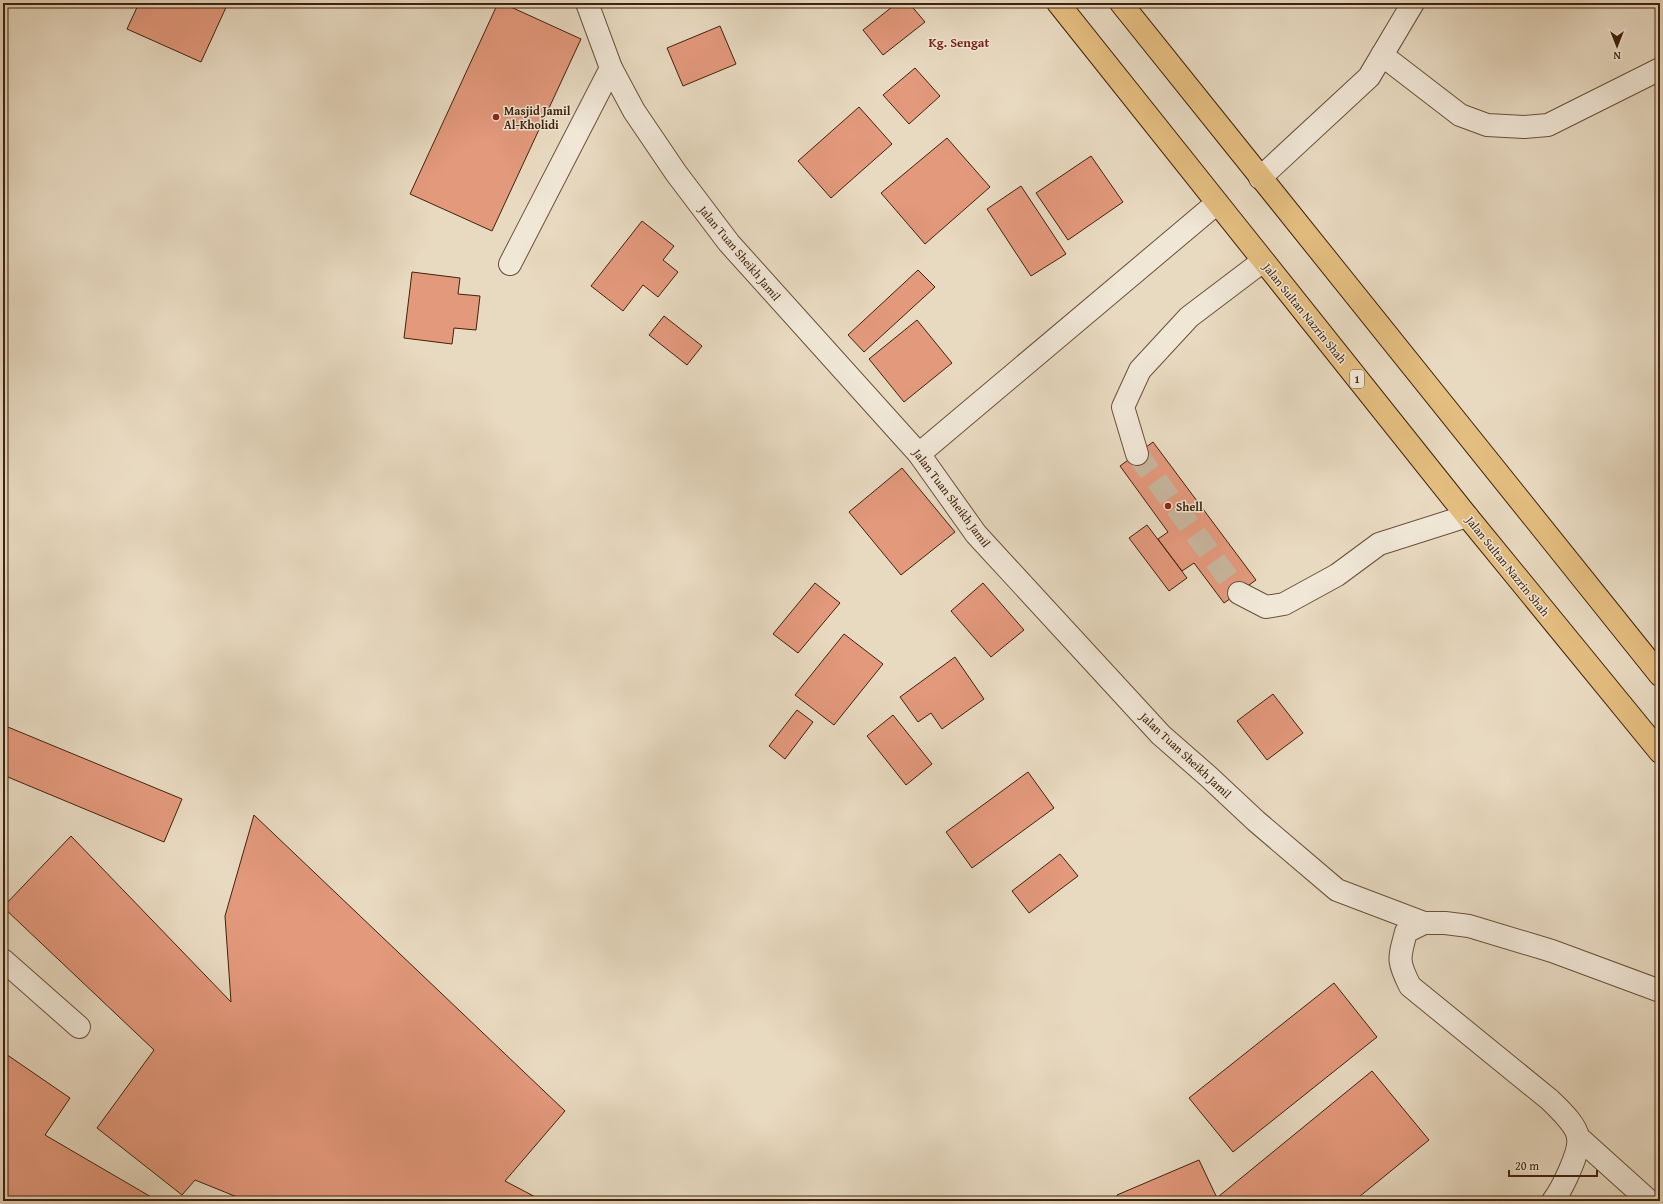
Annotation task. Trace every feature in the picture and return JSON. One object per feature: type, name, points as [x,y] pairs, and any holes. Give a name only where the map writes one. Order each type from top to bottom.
[{"type":"highway","name":"Jalan Sultan Nazrin Shah","points":[[1058,3],[1467,516],[1660,752]]},
{"type":"highway","points":[[1121,3],[1660,675]]},
{"type":"street","name":"Jalan Tuan Sheikh Jamil","points":[[587,3],[611,68],[634,111],[676,173],[729,242],[919,454],[976,534],[1161,735],[1256,821],[1338,890],[1424,923]]},
{"type":"street","points":[[1260,178],[1369,77],[1413,3]]},
{"type":"street","points":[[1382,55],[1460,115],[1487,126],[1524,127],[1548,125],[1660,69]]},
{"type":"street","points":[[510,264],[611,68]]},
{"type":"street","points":[[919,454],[1217,203]]},
{"type":"street","points":[[1137,454],[1124,407],[1140,370],[1189,317],[1263,261]]},
{"type":"street","points":[[1238,593],[1266,607],[1284,604],[1336,575],[1379,544],[1467,516]]},
{"type":"street","points":[[1649,1201],[1578,1137],[1568,1119],[1550,1100],[1410,986],[1401,970],[1399,959],[1406,932],[1424,923],[1445,923],[1469,926],[1552,951],[1660,991]]},
{"type":"street","points":[[3,960],[79,1028]]},
{"type":"street","points":[[1553,1201],[1577,1154],[1578,1137]]},
{"type":"building","points":[[139,3],[228,3],[201,62],[127,29]]},
{"type":"building","name":"Masjid Jamil Al-Kholidi","points":[[498,3],[502,3],[581,39],[492,231],[410,194]]},
{"type":"building","points":[[897,3],[909,3],[925,22],[883,55],[863,30]]},
{"type":"building","points":[[720,26],[736,64],[683,86],[667,48]]},
{"type":"building","points":[[915,68],[940,96],[909,124],[883,95]]},
{"type":"building","points":[[859,107],[892,144],[831,198],[798,161]]},
{"type":"building","points":[[947,138],[990,187],[925,244],[881,193]]},
{"type":"building","points":[[1091,156],[1123,202],[1068,240],[1036,193]]},
{"type":"building","points":[[1021,186],[1066,254],[1031,276],[987,209]]},
{"type":"building","points":[[642,221],[674,246],[663,260],[678,272],[658,297],[643,285],[623,311],[591,286]]},
{"type":"building","points":[[918,270],[935,287],[864,352],[848,335]]},
{"type":"building","points":[[412,272],[460,278],[458,294],[480,296],[476,330],[454,328],[452,344],[404,338]]},
{"type":"building","points":[[664,316],[702,346],[687,365],[649,335]]},
{"type":"building","points":[[917,320],[952,363],[904,402],[869,359]]},
{"type":"building","points":[[1153,442],[1256,580],[1224,603],[1194,563],[1182,571],[1158,539],[1168,532],[1120,466]]},
{"type":"building","points":[[902,468],[955,532],[901,575],[849,512]]},
{"type":"building","points":[[1147,525],[1187,578],[1169,591],[1129,538]]},
{"type":"building","points":[[815,583],[840,603],[798,653],[773,634]]},
{"type":"building","points":[[983,583],[1024,630],[991,657],[951,611]]},
{"type":"building","points":[[844,634],[883,664],[834,725],[795,695]]},
{"type":"building","points":[[955,657],[984,699],[942,729],[931,713],[918,722],[900,697]]},
{"type":"building","points":[[1273,694],[1303,733],[1267,760],[1237,721]]},
{"type":"building","points":[[797,710],[813,722],[785,759],[769,746]]},
{"type":"building","points":[[893,715],[932,764],[906,785],[867,736]]},
{"type":"building","points":[[3,725],[182,799],[164,842],[3,775]]},
{"type":"building","points":[[1028,772],[1054,808],[972,868],[946,832]]},
{"type":"building","points":[[254,815],[565,1111],[505,1181],[543,1201],[247,1201],[195,1180],[182,1195],[97,1128],[154,1050],[3,907],[71,836],[231,1002],[225,916]]},
{"type":"building","points":[[1060,854],[1078,876],[1029,913],[1012,891]]},
{"type":"building","points":[[1334,983],[1377,1037],[1233,1152],[1189,1098]]},
{"type":"building","points":[[3,1052],[70,1098],[45,1135],[158,1201],[3,1201]]},
{"type":"building","points":[[1372,1071],[1429,1140],[1354,1201],[1213,1201]]},
{"type":"building","points":[[1199,1160],[1217,1198],[1213,1201],[1119,1201],[1117,1195]]},
{"type":"tunnel","points":[[1137,454],[1239,593]]},
{"type":"place","name":"Masjid Jamil Al-Kholidi","points":[[496,117]]},
{"type":"place","name":"Shell","points":[[1168,506]]},
{"type":"district","name":"Kg. Sengat","points":[[959,42]]}]
